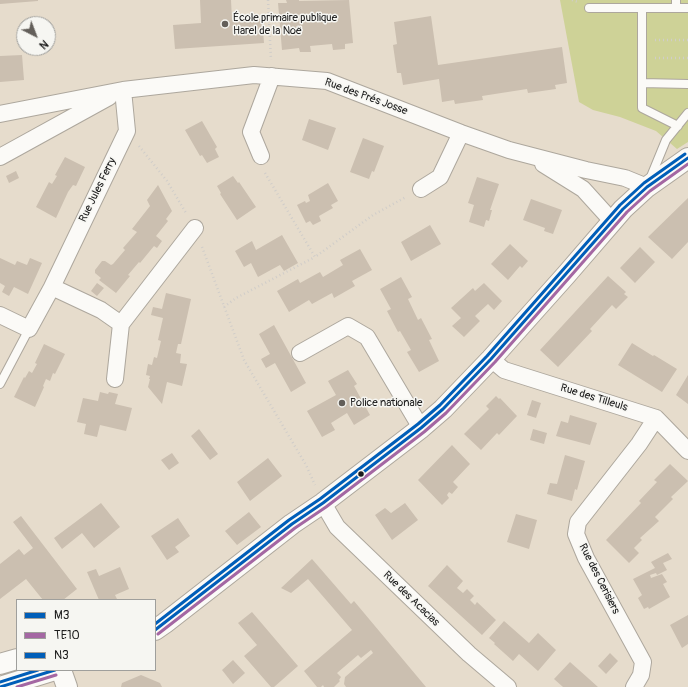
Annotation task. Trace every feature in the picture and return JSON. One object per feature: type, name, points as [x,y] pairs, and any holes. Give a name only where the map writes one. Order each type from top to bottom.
[{"type":"street","name":"Rue des Prés Josse","points":[[0,114],[123,90],[254,75],[327,81],[461,133],[532,157],[625,178],[647,187]]},
{"type":"street","points":[[261,156],[250,132],[272,76]]},
{"type":"street","name":"Rue des Prés Josse","points":[[0,157],[123,90]]},
{"type":"street","points":[[123,90],[127,131]]},
{"type":"street","name":"Rue Jules Ferry","points":[[29,329],[52,287],[127,131]]},
{"type":"street","points":[[421,189],[440,177],[461,133]]},
{"type":"street","name":"Rue des Prés Josse","points":[[532,157],[583,189],[612,221]]},
{"type":"street","points":[[156,629],[166,624],[292,524],[323,503],[421,428],[443,409],[491,359],[612,221],[647,187],[688,158]]},
{"type":"street","points":[[115,379],[121,324],[195,228]]},
{"type":"street","points":[[52,287],[101,310],[121,324]]},
{"type":"street","points":[[0,315],[29,329]]},
{"type":"street","points":[[300,353],[348,326],[366,337],[421,428]]},
{"type":"street","name":"Rue des Tilleuls","points":[[491,359],[504,370],[656,418],[688,451]]},
{"type":"street","name":"Rue des Cerisiers","points":[[634,687],[642,675],[642,662],[586,558],[576,534],[578,522],[640,444],[656,418]]},
{"type":"street","name":"Rue des Acacias","points":[[323,503],[337,527],[469,654],[508,687]]},
{"type":"street","points":[[156,614],[209,589]]},
{"type":"street","points":[[0,664],[16,659]]},
{"type":"street","points":[[5,684],[24,671]]},
{"type":"street","points":[[5,684],[51,671]]},
{"type":"street","points":[[61,671],[67,687]]},
{"type":"lane","points":[[589,8],[642,8],[676,4],[688,8]]},
{"type":"lane","points":[[642,8],[642,108],[678,126]]},
{"type":"lane","points":[[642,82],[688,84]]},
{"type":"lane","points":[[647,187],[666,140],[688,113]]},
{"type":"lane","points":[[0,384],[29,329]]},
{"type":"path","points":[[268,0],[272,76]]},
{"type":"path","points":[[642,40],[688,40]]},
{"type":"path","points":[[642,58],[688,58]]},
{"type":"path","points":[[127,131],[167,181],[195,228],[244,360],[306,465],[323,503]]},
{"type":"path","points":[[261,156],[264,171],[315,257]]},
{"type":"path","points":[[224,307],[236,298],[315,257],[373,215],[421,189]]},
{"type":"green space","points":[[560,0],[688,0],[688,142],[677,149],[656,131],[620,117],[593,110],[579,102]]},
{"type":"building","points":[[0,0],[38,0],[38,1],[0,4]]},
{"type":"building","name":"École primaire publique Harel de la Noë","points":[[200,0],[231,0],[232,20],[262,18],[264,43],[175,49],[173,25],[201,23]]},
{"type":"building","points":[[286,0],[349,0],[353,43],[345,44],[345,49],[333,50],[332,44],[310,46],[311,52],[300,52],[299,48],[282,50],[278,3],[287,3]]},
{"type":"building","points":[[431,16],[438,65],[562,47],[567,83],[555,85],[556,89],[528,93],[527,89],[482,96],[483,100],[455,104],[454,100],[442,102],[439,79],[403,85],[401,73],[397,73],[393,45],[397,44],[394,22]]},
{"type":"building","points":[[0,56],[22,56],[24,80],[0,82]]},
{"type":"building","points":[[309,119],[336,128],[328,150],[302,140]]},
{"type":"building","points":[[202,121],[217,147],[215,149],[219,157],[207,163],[202,155],[200,156],[185,130]]},
{"type":"building","points":[[363,138],[384,146],[374,172],[372,171],[369,179],[350,172]]},
{"type":"building","points":[[65,157],[85,167],[76,186],[73,185],[68,192],[56,218],[36,207],[49,182],[52,184],[57,176],[55,175]]},
{"type":"building","points":[[16,171],[19,178],[9,183],[6,176]]},
{"type":"building","points":[[233,176],[238,183],[239,182],[256,207],[237,220],[220,194],[221,193],[217,186]]},
{"type":"building","points":[[477,177],[499,184],[490,210],[492,210],[489,221],[486,220],[484,227],[469,222],[474,205],[468,203]]},
{"type":"building","points":[[328,183],[338,201],[331,205],[333,208],[319,216],[321,221],[313,225],[310,221],[306,223],[297,205],[305,201],[306,203],[310,201],[308,195]]},
{"type":"building","points":[[158,185],[172,211],[166,219],[168,221],[156,236],[162,241],[157,248],[154,246],[140,263],[139,262],[116,293],[99,280],[101,278],[95,273],[95,270],[102,261],[105,261],[111,265],[113,264],[125,250],[123,248],[137,232],[132,229],[150,206],[147,200]]},
{"type":"building","points":[[688,198],[688,242],[672,259],[648,237]]},
{"type":"building","points":[[531,199],[562,210],[553,234],[544,231],[545,228],[523,220]]},
{"type":"building","points":[[430,225],[441,244],[411,261],[401,242]]},
{"type":"building","points":[[282,235],[298,263],[284,271],[280,265],[258,277],[251,263],[244,267],[235,251],[252,241],[256,250]]},
{"type":"building","points":[[510,244],[528,261],[522,268],[520,266],[508,280],[491,264]]},
{"type":"building","points":[[640,247],[655,262],[635,283],[620,268]]},
{"type":"building","points":[[360,249],[372,270],[352,281],[355,286],[334,298],[332,293],[312,304],[309,300],[289,312],[277,291],[298,279],[300,283],[320,272],[323,277],[343,265],[340,260]]},
{"type":"building","points":[[0,258],[15,265],[17,261],[27,265],[30,258],[42,263],[28,294],[14,287],[9,296],[2,292],[5,286],[0,283]]},
{"type":"building","points":[[608,276],[626,292],[624,294],[628,297],[616,309],[612,305],[590,329],[592,331],[558,367],[540,350]]},
{"type":"building","points":[[401,277],[412,297],[408,299],[418,320],[421,318],[432,339],[429,340],[439,361],[419,372],[407,352],[411,350],[400,331],[398,332],[387,311],[391,309],[380,289]]},
{"type":"building","points":[[97,283],[104,288],[97,296],[91,291]]},
{"type":"building","points":[[484,283],[502,301],[494,310],[488,304],[475,316],[480,321],[464,337],[452,326],[461,318],[451,308],[473,288],[475,291]]},
{"type":"building","points":[[166,293],[191,299],[181,344],[178,344],[176,353],[181,354],[180,363],[187,364],[182,386],[167,382],[162,404],[148,387],[150,376],[146,375],[148,364],[152,365],[154,357],[157,358],[161,341],[158,340],[163,318],[151,315],[153,307],[162,309]]},
{"type":"building","points":[[274,325],[306,383],[291,392],[275,363],[266,368],[261,359],[270,354],[259,334]]},
{"type":"building","points":[[632,343],[677,369],[662,392],[618,365]]},
{"type":"building","points":[[44,344],[65,354],[55,374],[53,373],[50,381],[46,379],[35,407],[14,397],[24,377],[25,378],[29,371],[32,373]]},
{"type":"building","name":"Police nationale","points":[[348,370],[357,384],[354,386],[370,415],[354,425],[347,413],[331,423],[335,430],[322,437],[307,411],[336,395],[328,381]]},
{"type":"building","points":[[688,375],[688,404],[676,395]]},
{"type":"building","points":[[100,392],[118,394],[115,404],[132,408],[126,431],[100,425],[97,437],[84,434],[86,424],[77,422],[83,398],[98,401]]},
{"type":"building","points":[[496,396],[499,399],[500,398],[517,416],[499,435],[497,433],[481,450],[464,434],[489,409],[486,406]]},
{"type":"building","points":[[532,400],[541,403],[536,418],[527,415]]},
{"type":"building","points":[[570,415],[597,423],[590,445],[556,436],[561,421],[568,423]]},
{"type":"building","points":[[199,429],[218,454],[210,460],[191,436]]},
{"type":"building","points":[[533,429],[547,433],[544,444],[530,440]]},
{"type":"building","points":[[452,445],[470,464],[453,482],[458,487],[452,494],[449,492],[447,495],[449,498],[442,505],[418,480]]},
{"type":"building","points":[[172,453],[179,463],[169,470],[161,460]]},
{"type":"building","points":[[565,455],[585,461],[577,490],[575,489],[572,501],[547,494],[550,483],[557,484]]},
{"type":"building","points":[[268,458],[282,476],[250,501],[237,482]]},
{"type":"building","points":[[670,464],[688,481],[671,497],[673,499],[655,517],[659,521],[640,538],[642,540],[634,548],[639,553],[629,563],[606,540],[641,503],[639,501],[657,482],[654,480]]},
{"type":"building","points":[[101,503],[120,527],[94,548],[82,533],[62,549],[54,538]]},
{"type":"building","points":[[405,503],[418,520],[392,540],[375,515],[385,508],[391,513]]},
{"type":"building","points":[[249,512],[261,527],[237,545],[225,531]]},
{"type":"building","points":[[516,514],[537,520],[529,549],[507,542]]},
{"type":"building","points":[[21,516],[77,589],[64,599],[42,599],[26,579],[0,599],[0,564],[19,549],[24,555],[33,548],[13,522]]},
{"type":"building","points":[[178,518],[190,536],[175,547],[179,552],[167,560],[151,536]]},
{"type":"building","points":[[668,553],[672,559],[663,563],[667,570],[657,575],[656,573],[650,575],[651,578],[662,574],[667,582],[663,584],[670,597],[649,609],[648,607],[644,609],[638,598],[642,595],[633,579],[655,568],[651,562]]},
{"type":"building","points":[[312,559],[351,604],[354,601],[426,687],[346,687],[344,684],[345,677],[373,653],[371,650],[361,658],[358,655],[337,673],[341,677],[339,680],[340,681],[334,687],[324,687],[323,685],[321,687],[317,687],[304,671],[352,630],[308,579],[291,593],[281,588]]},
{"type":"building","points":[[447,565],[463,581],[457,588],[463,593],[467,589],[474,596],[470,600],[475,605],[477,602],[496,620],[482,635],[428,586]]},
{"type":"building","points":[[120,567],[129,589],[115,595],[117,599],[99,599],[87,572],[96,569],[99,576]]},
{"type":"building","points":[[252,612],[298,666],[274,687],[271,687],[244,656],[257,645],[238,623]]},
{"type":"building","points":[[688,615],[688,644],[682,648],[670,625]]},
{"type":"building","points":[[504,621],[529,643],[538,633],[556,650],[538,671],[519,654],[513,661],[489,638]]},
{"type":"building","points":[[610,653],[618,661],[606,674],[598,666]]},
{"type":"building","points":[[233,660],[245,673],[233,684],[222,670]]},
{"type":"building","points":[[570,662],[598,687],[563,687],[554,679]]},
{"type":"building","points":[[141,675],[160,683],[162,687],[121,687],[122,683]]},
{"type":"transit line","name":"N3","points":[[156,623],[289,520],[320,499],[418,424],[440,405],[487,356],[620,205],[644,183],[685,154]]},
{"type":"transit line","name":"M3","points":[[156,629],[292,524],[323,503],[421,428],[443,409],[491,359],[623,209],[647,187],[688,158]]},
{"type":"transit line","name":"TE10","points":[[158,634],[295,528],[326,507],[424,432],[446,413],[495,362],[627,212],[650,191],[688,164]]},
{"type":"transit line","name":"N3","points":[[0,682],[35,671]]},
{"type":"transit line","name":"M3","points":[[0,687],[52,671]]},
{"type":"transit line","name":"TE10","points":[[17,687],[56,675]]},
{"type":"place","name":"École primaire publique Harel de la Noë","points":[[225,24]]},
{"type":"place","name":"Police nationale","points":[[342,403]]}]
